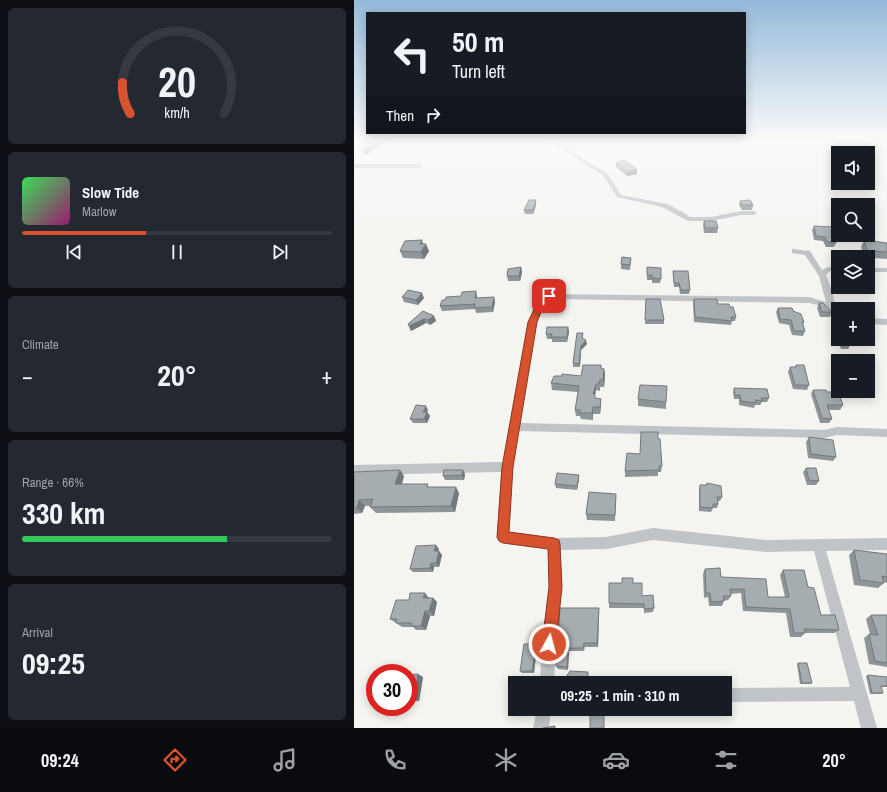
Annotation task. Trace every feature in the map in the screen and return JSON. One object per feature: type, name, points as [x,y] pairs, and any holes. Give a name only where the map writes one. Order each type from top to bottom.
[{"type":"street","points":[[606,175],[619,196],[663,205],[680,211],[688,219],[711,219],[741,213],[754,213]]},
{"type":"street","points":[[794,251],[807,253],[822,275],[831,302]]},
{"type":"street","points":[[822,275],[828,269],[831,269]]},
{"type":"street","points":[[875,270],[887,270]]},
{"type":"street","points":[[831,310],[824,304],[809,300],[549,296],[541,301],[532,322],[507,467],[503,537],[554,544],[606,543],[653,534],[766,546],[887,544]]},
{"type":"street","points":[[875,321],[887,322]]},
{"type":"street","points":[[514,427],[816,434],[836,431],[887,433]]},
{"type":"street","points":[[354,470],[507,467]]},
{"type":"street","points":[[547,676],[555,587],[554,544]]},
{"type":"street","points":[[819,546],[869,728]]},
{"type":"street","points":[[732,695],[859,694]]},
{"type":"street","points":[[541,728],[543,716]]},
{"type":"building","points":[[529,200],[536,200],[533,210],[524,210]]},
{"type":"building","points":[[750,200],[753,205],[742,205],[740,201]]},
{"type":"building","points":[[704,221],[716,221],[718,228],[705,228]]},
{"type":"building","points":[[814,226],[831,227],[831,242],[836,243],[828,242],[825,237],[816,236]]},
{"type":"building","points":[[422,240],[420,244],[426,244],[421,252],[400,251],[405,241]]},
{"type":"building","points":[[865,242],[887,243],[887,252],[867,250]]},
{"type":"building","points":[[622,257],[631,258],[630,265],[621,264]]},
{"type":"building","points":[[521,267],[519,276],[507,276],[508,269]]},
{"type":"building","points":[[647,267],[661,268],[661,279],[652,278],[652,275],[647,275]]},
{"type":"building","points":[[673,271],[688,271],[690,290],[681,290],[679,283],[674,283]]},
{"type":"building","points":[[408,290],[422,293],[416,300],[402,297]]},
{"type":"building","points":[[476,291],[475,298],[494,297],[492,307],[474,308],[475,304],[440,306],[442,300],[445,300],[446,297],[461,296],[462,292]]},
{"type":"building","points":[[646,299],[660,299],[664,320],[645,320]]},
{"type":"building","points":[[694,299],[717,299],[718,304],[729,304],[730,307],[733,307],[736,317],[731,317],[732,321],[695,317]]},
{"type":"building","points":[[819,303],[823,303],[831,311],[822,312]]},
{"type":"building","points":[[778,308],[792,308],[793,311],[801,314],[805,331],[794,331],[791,320],[780,319]]},
{"type":"building","points":[[423,311],[434,316],[428,320],[424,319],[409,326],[408,324]]},
{"type":"building","points":[[547,327],[568,327],[567,337],[551,337],[552,334],[546,334]]},
{"type":"building","points":[[577,333],[583,333],[582,338],[586,340],[581,346],[579,364],[573,363]]},
{"type":"building","points":[[583,365],[601,365],[601,368],[604,369],[603,380],[600,380],[599,384],[596,384],[593,394],[595,395],[595,398],[601,399],[600,407],[593,407],[592,413],[580,413],[580,410],[575,410],[579,386],[551,383],[554,376],[562,376],[562,374],[581,376]]},
{"type":"building","points":[[796,365],[804,365],[809,385],[795,385],[790,367],[796,367]]},
{"type":"building","points":[[640,385],[667,386],[666,402],[638,399]]},
{"type":"building","points":[[734,388],[767,389],[769,398],[761,398],[762,401],[755,400],[756,403],[741,401],[740,395],[735,395]]},
{"type":"building","points":[[813,390],[826,390],[827,392],[831,392],[831,398],[840,398],[843,405],[827,405],[832,419],[822,418]]},
{"type":"building","points":[[416,405],[426,406],[423,412],[427,412],[424,419],[410,419]]},
{"type":"building","points":[[641,432],[658,432],[662,466],[659,466],[659,470],[625,471],[627,453],[640,454]]},
{"type":"building","points":[[809,437],[833,440],[836,457],[811,454]]},
{"type":"building","points":[[806,468],[816,468],[819,481],[809,480]]},
{"type":"building","points":[[400,470],[395,484],[428,484],[427,487],[456,487],[451,506],[370,507],[373,499],[359,500],[357,508],[354,508],[354,472]]},
{"type":"building","points":[[444,470],[463,470],[462,475],[443,476]]},
{"type":"building","points":[[557,473],[579,475],[577,486],[555,484]]},
{"type":"building","points":[[707,483],[721,486],[722,497],[717,497],[718,504],[713,504],[713,508],[700,507],[700,485],[707,485]]},
{"type":"building","points":[[589,492],[616,494],[615,515],[586,514]]},
{"type":"building","points":[[436,545],[434,551],[439,551],[436,563],[431,563],[430,568],[410,569],[416,546]]},
{"type":"building","points":[[854,550],[887,554],[887,577],[882,576],[884,583],[860,580]]},
{"type":"building","points":[[720,568],[721,577],[766,579],[768,597],[789,597],[783,570],[804,570],[808,587],[814,588],[821,615],[835,615],[839,630],[804,629],[805,633],[794,633],[790,609],[746,607],[744,589],[730,589],[731,596],[723,596],[724,601],[711,602],[710,593],[706,593],[705,569]]},
{"type":"building","points":[[622,578],[633,578],[633,583],[642,583],[642,596],[653,595],[654,608],[644,609],[644,604],[609,603],[609,583],[622,583]]},
{"type":"building","points":[[410,593],[425,593],[423,598],[433,598],[429,611],[425,611],[421,626],[411,626],[412,623],[396,623],[397,619],[390,619],[396,600],[409,600]]},
{"type":"building","points":[[560,608],[599,608],[597,643],[584,643],[583,648],[568,648],[567,667],[556,666]]},
{"type":"building","points":[[871,615],[887,615],[887,663],[875,661],[869,634],[878,635]]},
{"type":"building","points":[[524,644],[536,644],[532,671],[520,671]]},
{"type":"building","points":[[798,663],[807,663],[812,683],[802,683]]},
{"type":"building","points":[[570,671],[588,672],[588,676],[567,676]]},
{"type":"building","points":[[868,675],[887,677],[887,686],[881,686],[883,693],[872,693]]},
{"type":"building","points":[[590,716],[604,716],[604,728],[590,728]]},
{"type":"building","points":[[555,726],[555,728],[543,728]]},
{"type":"route","points":[[549,296],[541,301],[532,322],[507,467],[503,537],[554,544],[555,587],[549,644]]}]
